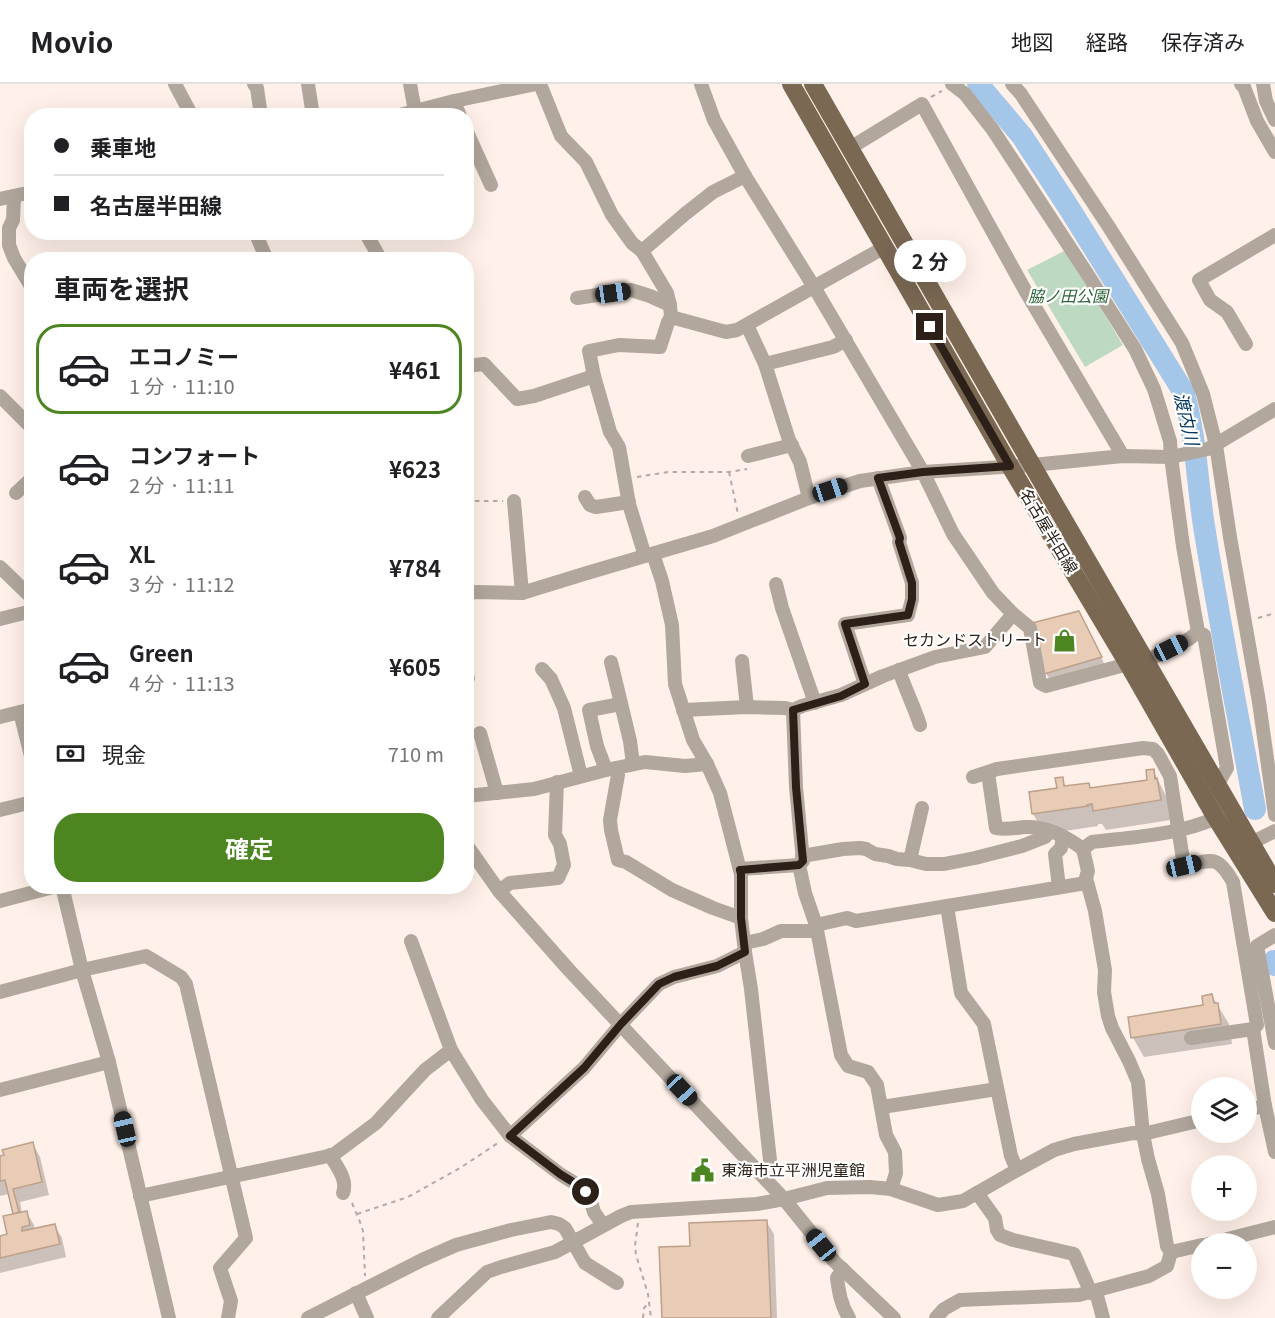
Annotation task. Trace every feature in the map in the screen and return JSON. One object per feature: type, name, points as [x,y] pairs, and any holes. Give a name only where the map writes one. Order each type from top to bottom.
[{"type":"main road","name":"名古屋半田線","points":[[791,84],[1010,466],[1217,785],[1275,884]]},
{"type":"main road","name":"名古屋半田線","points":[[813,84],[1032,465],[1216,818],[1275,913]]},
{"type":"street","points":[[175,84],[188,108]]},
{"type":"street","points":[[254,84],[257,88],[260,108]]},
{"type":"street","points":[[308,84],[312,108]]},
{"type":"street","points":[[410,84],[414,108]]},
{"type":"street","points":[[427,108],[533,84],[561,136],[586,162],[612,214],[632,243],[642,251],[667,293],[671,311],[660,347],[619,345],[589,351],[610,432],[620,447],[629,502],[669,608],[675,684],[693,740],[720,794],[741,874],[741,918],[770,1160]]},
{"type":"street","points":[[701,84],[714,120],[745,176],[814,286],[923,472],[953,534],[993,593],[1012,614],[1030,628],[1040,683],[1046,686],[1137,663],[1189,639],[1198,632]]},
{"type":"street","points":[[952,84],[965,94],[993,129],[1135,349],[1154,389],[1174,456],[1184,546],[1198,632]]},
{"type":"street","points":[[1012,84],[1021,94],[1109,227],[1182,343],[1203,394],[1212,447],[1221,475],[1259,702],[1275,814]]},
{"type":"street","points":[[1241,84],[1257,121],[1275,152]]},
{"type":"street","points":[[1268,86],[1269,109],[1275,120]]},
{"type":"street","points":[[454,101],[457,108]]},
{"type":"street","points":[[850,148],[922,104],[1026,292],[1123,456]]},
{"type":"street","points":[[474,147],[491,185]]},
{"type":"street","points":[[642,251],[713,192],[745,176]]},
{"type":"street","points":[[24,193],[4,197],[13,220],[4,230],[14,258],[24,275]]},
{"type":"street","points":[[1246,344],[1227,312],[1210,300],[1199,280],[1275,236]]},
{"type":"street","points":[[577,298],[631,290],[650,296],[671,311],[726,332],[747,325],[885,248]]},
{"type":"street","points":[[747,325],[765,364],[792,445],[800,462],[808,498]]},
{"type":"street","points":[[765,364],[833,347],[846,340]]},
{"type":"street","points":[[474,365],[484,364],[517,399],[534,396],[594,376]]},
{"type":"street","points":[[0,396],[24,419]]},
{"type":"street","points":[[474,592],[522,593],[713,536],[808,498],[860,481],[923,472],[1123,456],[1174,456],[1212,447],[1275,409]]},
{"type":"street","points":[[751,455],[792,445]]},
{"type":"street","points":[[865,684],[845,624],[908,615],[912,599],[912,583],[899,542],[900,538],[878,478]]},
{"type":"street","points":[[16,493],[24,486]]},
{"type":"street","points":[[585,497],[591,505],[596,507],[629,502]]},
{"type":"street","points":[[514,501],[522,593]]},
{"type":"street","points":[[0,567],[24,585]]},
{"type":"street","points":[[776,584],[814,702]]},
{"type":"street","points":[[0,619],[24,613]]},
{"type":"street","points":[[683,710],[747,707],[793,710],[841,696],[865,684],[935,657],[985,647],[1012,614]]},
{"type":"street","points":[[1198,632],[1204,635],[1227,768],[1217,785]]},
{"type":"street","points":[[611,662],[630,741],[633,764]]},
{"type":"street","points":[[742,662],[747,707]]},
{"type":"street","points":[[542,669],[551,679],[564,708],[580,776]]},
{"type":"street","points":[[899,670],[920,725]]},
{"type":"street","points":[[621,704],[589,710],[597,746],[611,769],[618,774],[610,820],[618,860],[626,862],[672,890],[741,918]]},
{"type":"street","points":[[793,710],[796,787],[805,893],[816,928],[841,1055],[848,1066],[868,1072],[877,1085],[886,1134],[895,1152],[896,1173],[891,1189]]},
{"type":"street","points":[[0,717],[24,711]]},
{"type":"street","points":[[480,733],[497,793]]},
{"type":"street","points":[[973,777],[997,769],[1143,748],[1149,748],[1158,754],[1170,776],[1184,866],[1211,860],[1225,867],[1233,882],[1257,1025],[1253,1029],[1191,1038]]},
{"type":"street","points":[[474,795],[534,789],[645,762],[685,766],[707,764]]},
{"type":"street","points":[[936,1318],[944,1309],[960,1300],[1079,1295],[1094,1292],[1149,1276],[1167,1266],[1171,1252],[1167,1246],[1158,1194],[1143,1134],[1138,1082],[1108,1016],[1104,992],[1105,970],[1095,911],[1086,883],[1088,871],[1083,849],[1075,842],[1034,827],[1005,830],[996,828],[988,773]]},
{"type":"street","points":[[498,891],[510,883],[558,878],[564,865],[560,844],[555,835],[557,783]]},
{"type":"street","points":[[0,810],[24,804]]},
{"type":"street","points":[[910,860],[922,808]]},
{"type":"street","points":[[1083,849],[1092,842],[1179,830],[1216,818]]},
{"type":"street","points":[[1251,843],[1275,831]]},
{"type":"street","points":[[740,870],[801,861],[843,849],[860,848],[897,859],[926,864],[944,864],[1022,846],[1056,834]]},
{"type":"street","points":[[1056,834],[1060,848],[1055,854],[1059,887]]},
{"type":"street","points":[[474,856],[498,891],[569,970],[784,1199],[834,1261],[894,1318]]},
{"type":"street","points":[[510,1135],[584,1068],[659,984],[674,977],[717,966],[745,947],[781,931],[816,928],[847,918],[856,921],[1086,883]]},
{"type":"street","points":[[0,901],[27,894]]},
{"type":"street","points":[[64,894],[82,970],[109,1062],[169,1318]]},
{"type":"street","points":[[947,906],[961,993],[984,1024],[1011,1156],[1017,1170]]},
{"type":"street","points":[[1275,934],[1257,946],[1275,1043]]},
{"type":"street","points":[[411,941],[451,1050],[482,1100],[510,1135],[560,1174],[581,1187],[590,1198],[594,1212],[603,1226]]},
{"type":"street","points":[[0,992],[146,956],[181,977],[186,984],[246,1238],[220,1268],[231,1301],[228,1318]]},
{"type":"street","points":[[1253,1029],[1275,1152]]},
{"type":"street","points":[[140,1196],[330,1155],[376,1123],[424,1070],[451,1050]]},
{"type":"street","points":[[0,1089],[109,1062]]},
{"type":"street","points":[[882,1107],[997,1089]]},
{"type":"street","points":[[1257,1108],[1265,1106]]},
{"type":"street","points":[[438,1318],[488,1272],[501,1266],[555,1252],[621,1216],[636,1212],[757,1204],[826,1188],[891,1189],[938,1205],[963,1201],[1054,1150],[1074,1144],[1133,1133],[1143,1134],[1191,1123]]},
{"type":"street","points":[[330,1155],[346,1186],[344,1191]]},
{"type":"street","points":[[977,1192],[995,1218],[1000,1235],[1074,1254],[1094,1292],[1103,1318]]},
{"type":"street","points":[[308,1318],[456,1245],[551,1222],[565,1228],[585,1263],[617,1283]]},
{"type":"street","points":[[1251,1233],[1275,1227]]},
{"type":"street","points":[[1171,1252],[1191,1247]]},
{"type":"street","points":[[843,1269],[837,1278],[839,1294],[849,1318]]},
{"type":"street","points":[[356,1293],[367,1318]]},
{"type":"path","points":[[922,104],[952,84]]},
{"type":"path","points":[[625,479],[668,472],[729,472],[755,468],[756,462],[751,455]]},
{"type":"path","points":[[729,472],[740,525]]},
{"type":"path","points":[[474,501],[514,501]]},
{"type":"path","points":[[1245,622],[1275,614]]},
{"type":"path","points":[[357,1215],[408,1197],[460,1168],[510,1135]]},
{"type":"path","points":[[344,1191],[363,1231],[365,1275],[370,1286]]},
{"type":"path","points":[[636,1212],[638,1224],[636,1255],[648,1294],[651,1318]]},
{"type":"path","points":[[643,1318],[644,1308],[649,1302]]},
{"type":"green space","name":"脇ノ田公園","points":[[1066,250],[1123,345],[1085,367],[1027,270]]},
{"type":"building","name":"セカンドストリート","points":[[1079,611],[1102,657],[1044,674],[1032,623]]},
{"type":"building","points":[[1154,769],[1161,800],[1093,811],[1092,804],[1032,814],[1029,792],[1057,788],[1055,778],[1063,777],[1064,786],[1089,783],[1090,788],[1147,780],[1146,770]]},
{"type":"building","points":[[1212,994],[1214,1003],[1218,1003],[1221,1024],[1131,1038],[1128,1017],[1203,1005],[1202,996]]},
{"type":"building","points":[[33,1142],[42,1182],[13,1189],[19,1212],[13,1214],[5,1180],[0,1181],[0,1156],[4,1155],[2,1150]]},
{"type":"building","points":[[27,1211],[30,1225],[22,1227],[22,1231],[55,1224],[60,1244],[0,1258],[0,1236],[7,1234],[3,1216]]},
{"type":"building","points":[[767,1220],[771,1318],[662,1318],[659,1247],[690,1246],[689,1223]]},
{"type":"waterway","name":"渡内川","points":[[978,84],[1022,136],[1183,391],[1194,441],[1204,526],[1216,597],[1255,809]]},
{"type":"waterway","name":"渡内川","points":[[1274,961],[1275,965]]},
{"type":"place","name":"セカンドストリート","points":[[1065,640]]},
{"type":"place","name":"東海市立平洲児童館","points":[[703,1170]]},
{"type":"route","points":[[586,1192],[510,1136],[584,1068],[659,984],[674,977],[717,966],[745,952],[741,918],[740,870],[799,865],[803,861],[796,787],[793,710],[841,696],[865,684],[845,624],[908,615],[912,599],[912,583],[899,542],[900,538],[878,478],[923,472],[1010,466],[930,327]]}]
